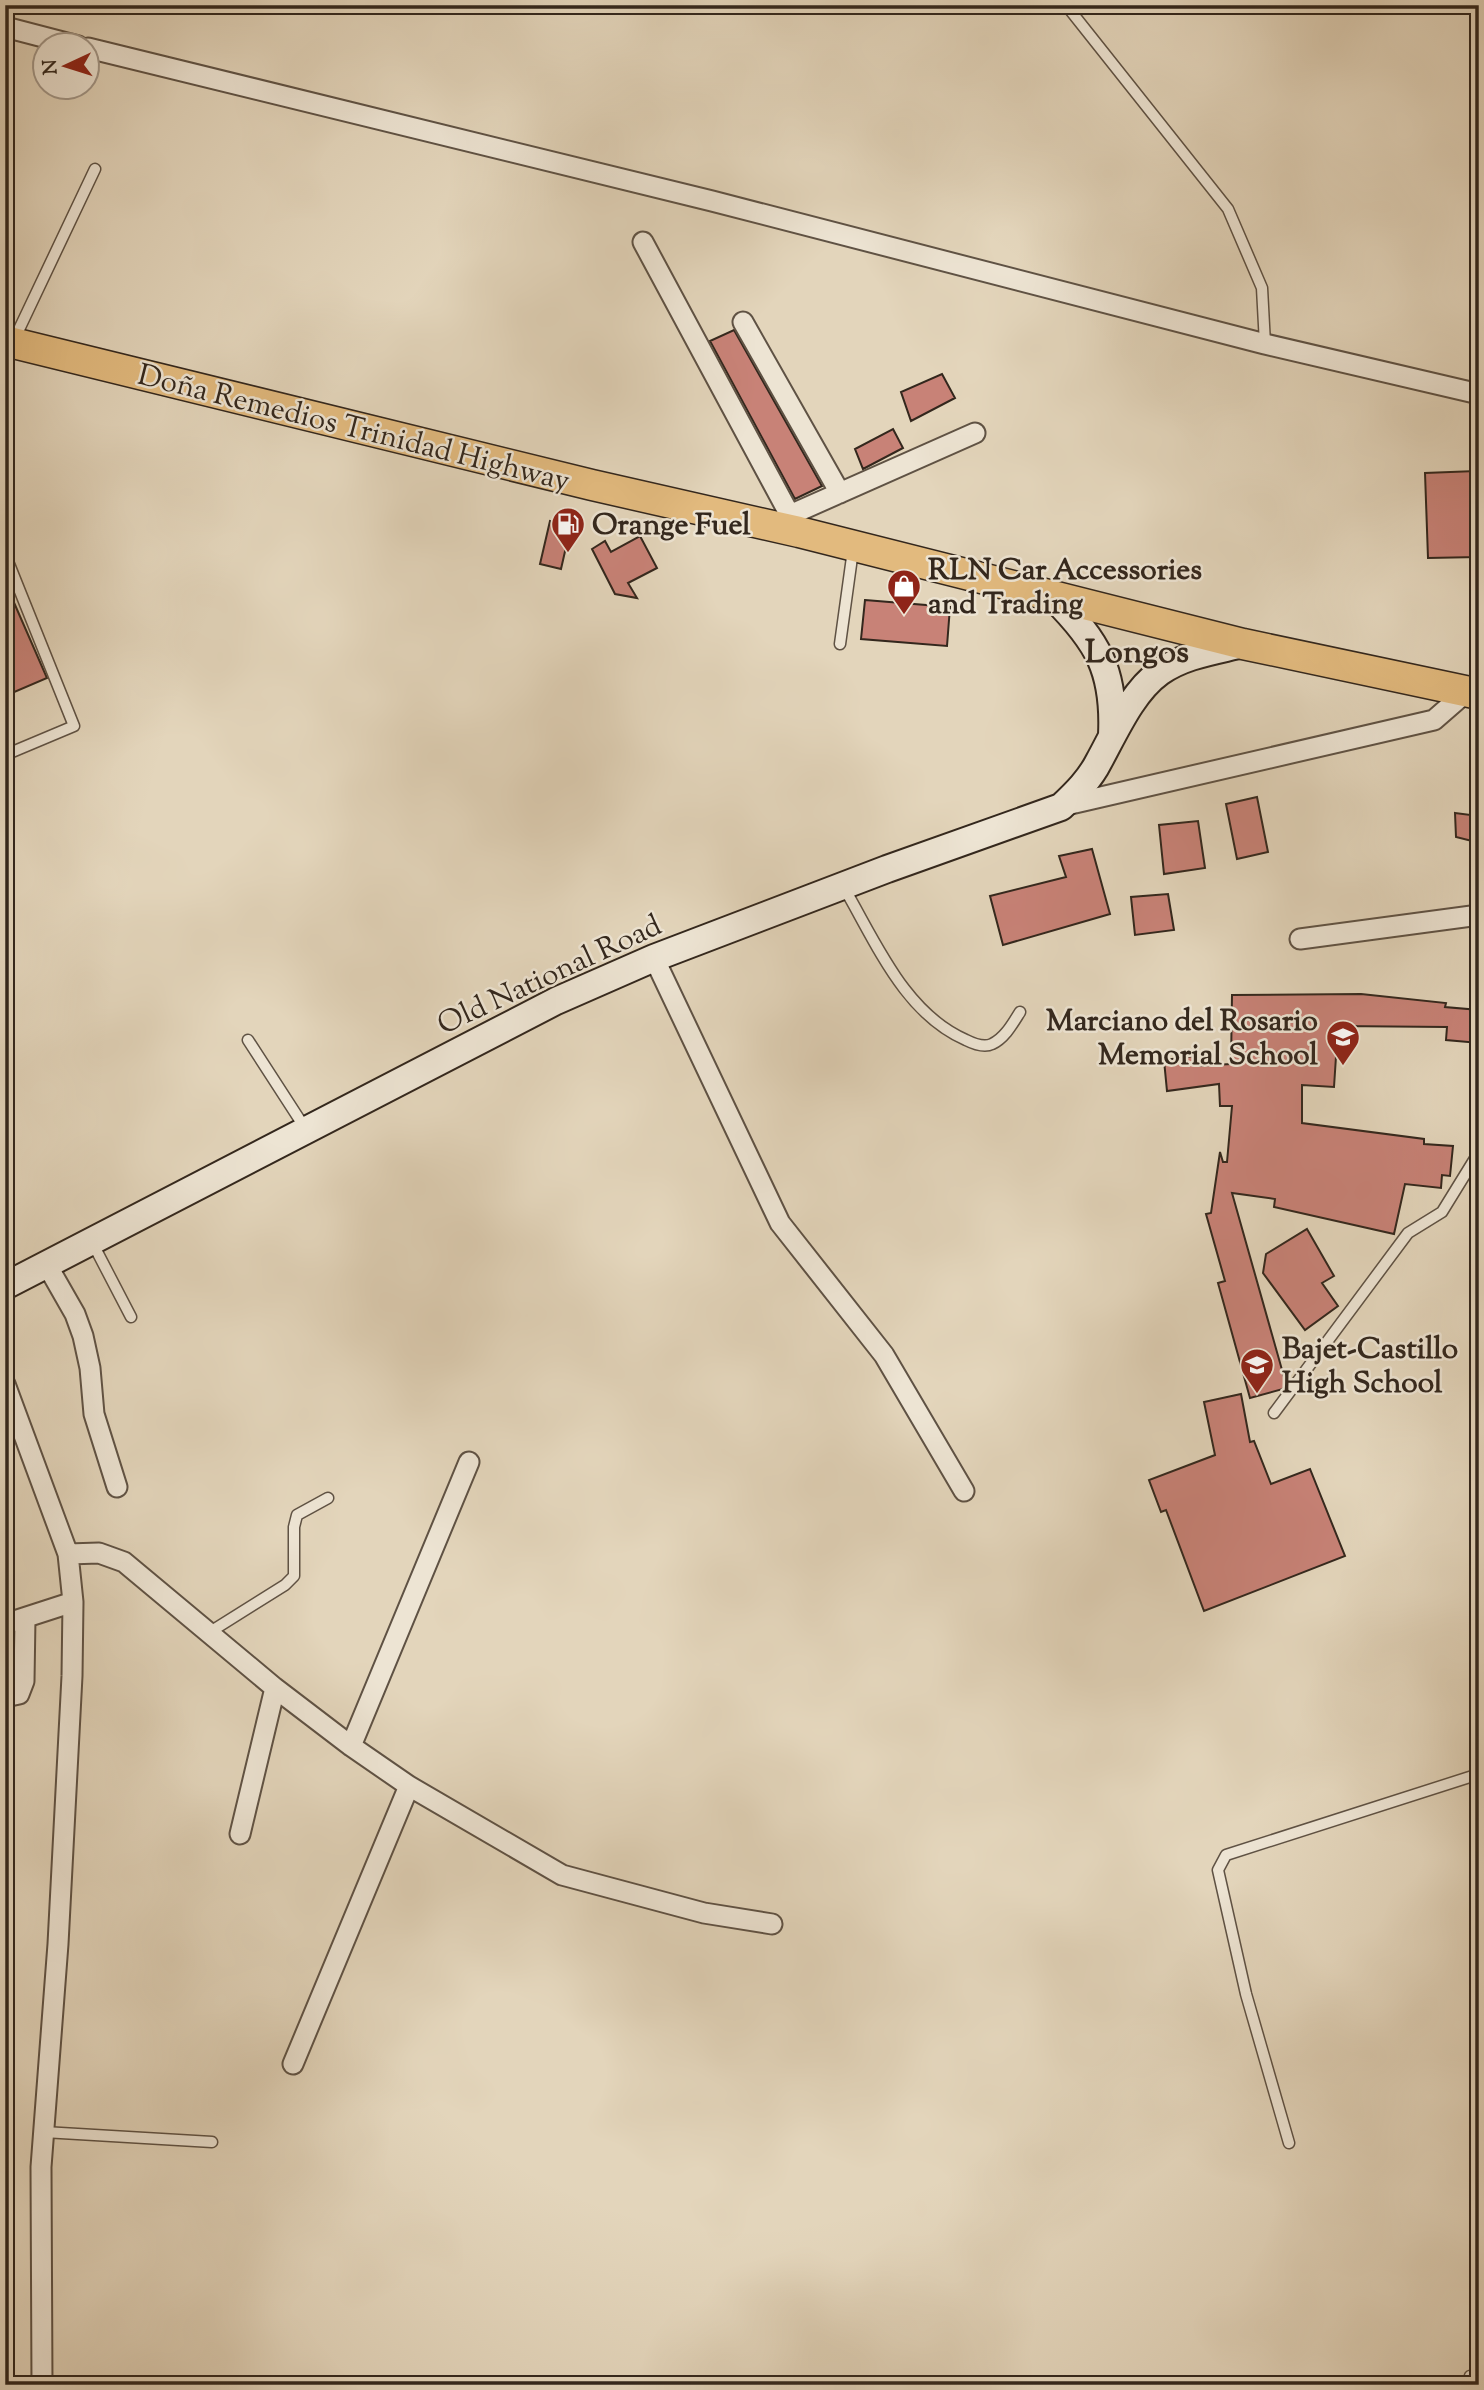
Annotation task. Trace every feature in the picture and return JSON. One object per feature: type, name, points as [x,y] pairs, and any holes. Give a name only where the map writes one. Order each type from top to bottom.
[{"type":"main road","name":"Doña Remedios Trinidad Highway","points":[[9,342],[592,485],[794,523],[853,546],[1054,598],[1243,644],[1472,694]]},
{"type":"main road","name":"Old National Road","points":[[1054,598],[1097,647],[1110,682],[1112,735]]},
{"type":"main road","name":"Old National Road","points":[[5,1286],[556,1001],[654,958],[1061,807],[1081,788],[1099,762],[1112,735],[1160,672],[1194,655],[1243,644]]},
{"type":"street","points":[[5,27],[32,34]]},
{"type":"street","points":[[102,51],[712,201],[1265,344],[1479,394]]},
{"type":"street","points":[[643,242],[794,523],[840,493],[975,433]]},
{"type":"street","points":[[743,322],[840,493]]},
{"type":"street","points":[[1061,807],[1434,720],[1472,694]]},
{"type":"street","points":[[1300,939],[1479,915]]},
{"type":"street","points":[[654,958],[780,1223],[884,1355],[964,1491]]},
{"type":"street","points":[[47,1265],[75,1314],[83,1336],[90,1368],[94,1414],[117,1487]]},
{"type":"street","points":[[5,1384],[68,1554],[73,1602],[59,1931],[44,2132],[42,2385]]},
{"type":"street","points":[[351,1746],[469,1462]]},
{"type":"street","points":[[68,1554],[99,1553],[124,1562],[275,1688],[351,1746],[409,1786],[562,1875],[704,1913],[772,1924]]},
{"type":"street","points":[[5,1623],[73,1602]]},
{"type":"street","points":[[5,1696],[19,1694],[23,1681],[25,1618]]},
{"type":"street","points":[[240,1834],[275,1688]]},
{"type":"street","points":[[293,2064],[409,1786]]},
{"type":"lane","points":[[1066,5],[1228,209],[1262,288],[1265,344]]},
{"type":"lane","points":[[9,342],[95,169]]},
{"type":"lane","points":[[840,644],[853,546]]},
{"type":"lane","points":[[5,554],[74,726],[5,755]]},
{"type":"lane","points":[[843,886],[914,1002],[951,1034],[975,1044],[990,1045],[1004,1036],[1020,1012]]},
{"type":"lane","points":[[248,1040],[307,1132]]},
{"type":"lane","points":[[1274,1413],[1408,1233],[1442,1212],[1479,1152]]},
{"type":"lane","points":[[92,1242],[131,1317]]},
{"type":"lane","points":[[210,1632],[285,1586],[293,1576],[294,1527],[297,1515],[328,1497]]},
{"type":"lane","points":[[1289,2143],[1246,1994],[1218,1870],[1226,1855],[1479,1774]]},
{"type":"lane","points":[[44,2132],[212,2142]]},
{"type":"building","points":[[734,330],[822,486],[795,499],[710,341]]},
{"type":"building","points":[[942,374],[955,398],[911,421],[901,392]]},
{"type":"building","points":[[893,429],[903,448],[863,469],[855,449]]},
{"type":"building","points":[[1476,471],[1478,557],[1428,558],[1425,473]]},
{"type":"building","points":[[550,521],[571,525],[561,569],[540,564]]},
{"type":"building","points":[[640,536],[657,568],[628,583],[637,598],[615,594],[592,549],[605,541],[611,552]]},
{"type":"building","points":[[5,582],[47,678],[5,696]]},
{"type":"building","points":[[865,600],[950,607],[947,646],[861,639]]},
{"type":"building","points":[[1257,797],[1268,852],[1237,859],[1226,804]]},
{"type":"building","points":[[1455,813],[1479,816],[1476,842],[1456,837]]},
{"type":"building","points":[[1198,821],[1205,868],[1164,874],[1159,825]]},
{"type":"building","points":[[1092,849],[1110,914],[1003,945],[990,896],[1066,877],[1059,856]]},
{"type":"building","points":[[1168,894],[1174,930],[1135,935],[1131,897]]},
{"type":"building","points":[[1361,994],[1446,1003],[1445,1007],[1479,1010],[1479,1043],[1446,1040],[1447,1027],[1338,1026],[1334,1087],[1302,1085],[1302,1123],[1424,1139],[1424,1144],[1453,1146],[1450,1176],[1442,1175],[1441,1188],[1405,1184],[1394,1234],[1274,1207],[1275,1199],[1232,1193],[1286,1384],[1283,1389],[1250,1398],[1218,1283],[1225,1281],[1206,1214],[1211,1213],[1220,1152],[1223,1162],[1227,1162],[1232,1106],[1220,1106],[1219,1084],[1167,1091],[1164,1060],[1194,1056],[1195,1066],[1231,1064],[1232,995]]},
{"type":"building","points":[[1307,1229],[1334,1276],[1322,1283],[1338,1306],[1305,1330],[1263,1273],[1266,1254]]},
{"type":"building","points":[[1241,1394],[1250,1442],[1254,1441],[1271,1484],[1310,1469],[1345,1556],[1204,1611],[1166,1510],[1161,1512],[1149,1480],[1215,1455],[1204,1402]]},
{"type":"place","name":"Orange Fuel","points":[[568,554]]},
{"type":"place","name":"RLN Car Accessories and Trading","points":[[904,616]]},
{"type":"place","name":"Marciano del Rosario Memorial School","points":[[1343,1067]]},
{"type":"place","name":"Bajet-Castillo High School","points":[[1257,1395]]},
{"type":"district","name":"Longos","points":[[1137,650]]}]
